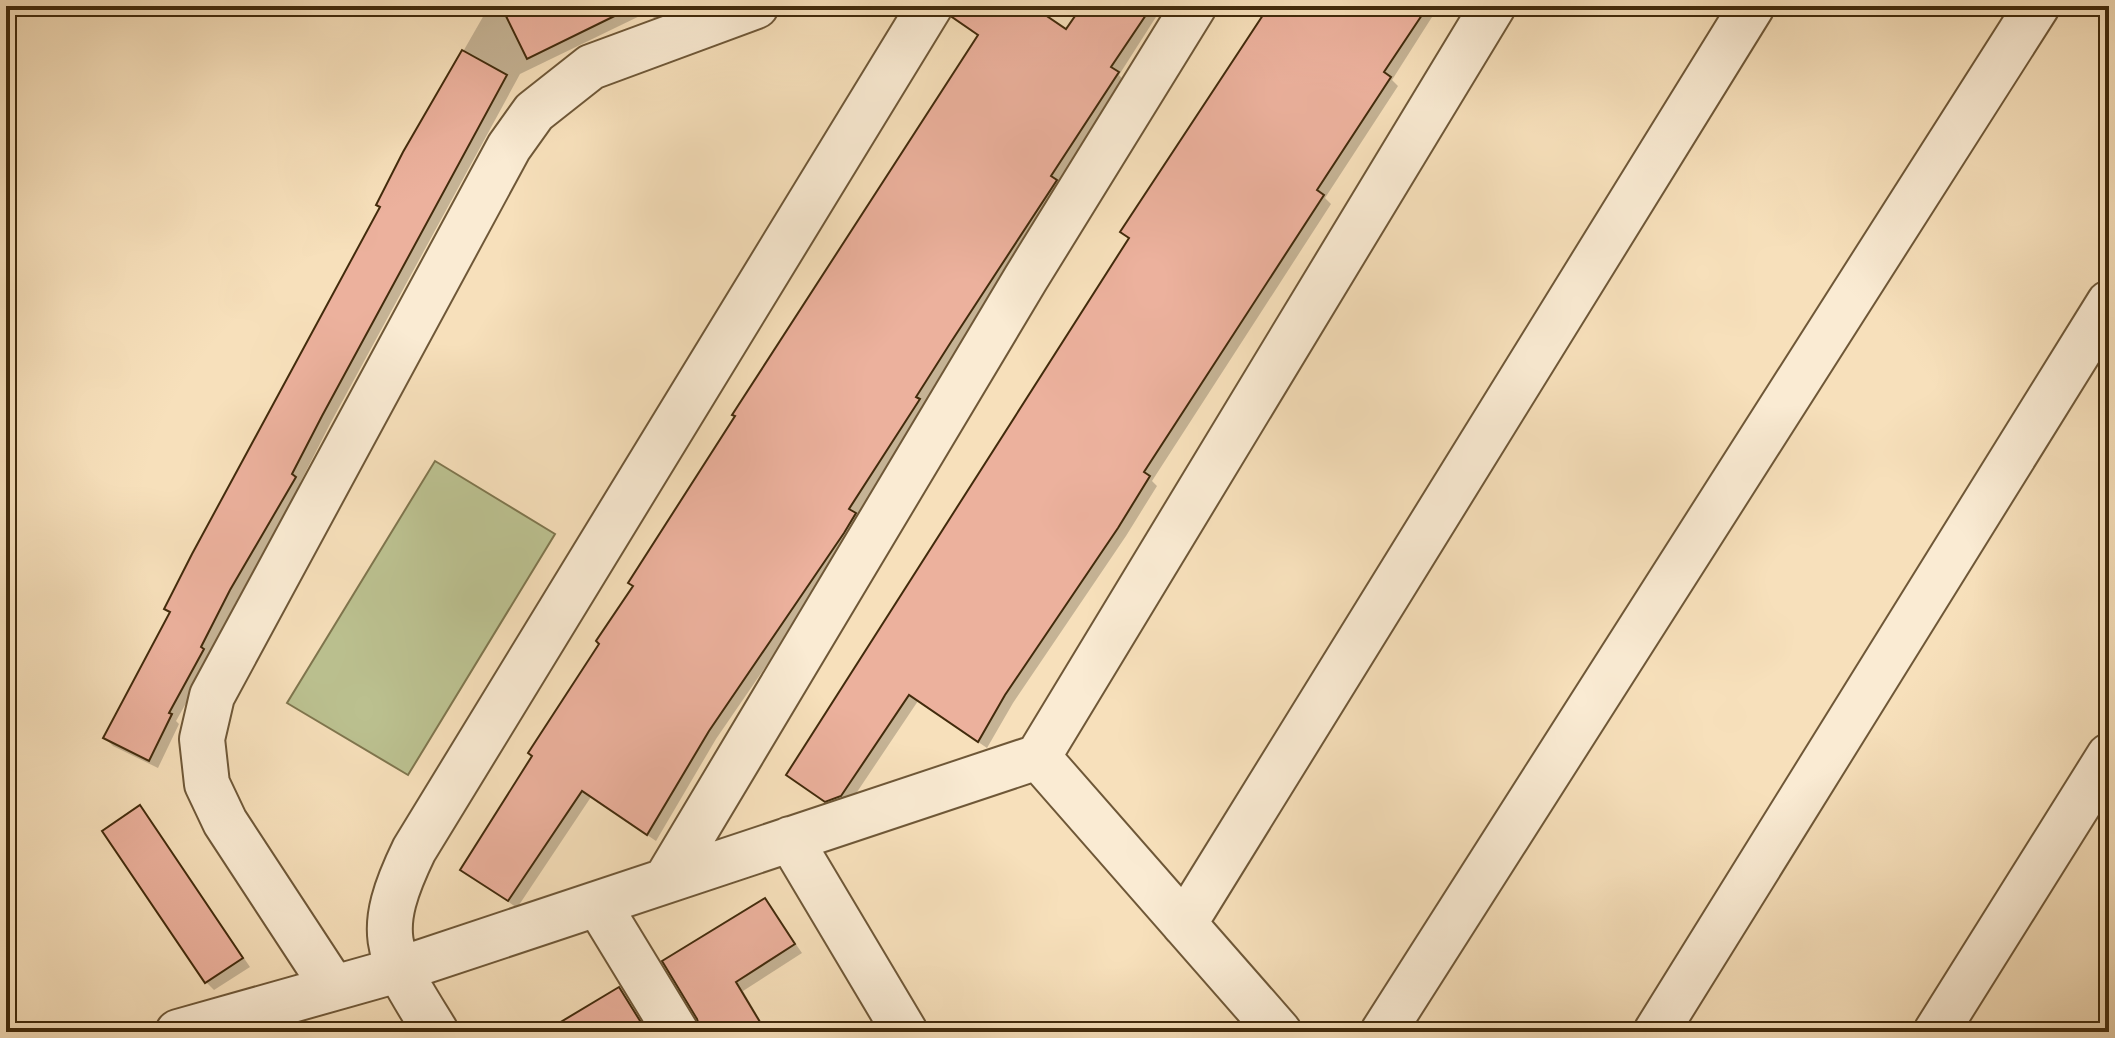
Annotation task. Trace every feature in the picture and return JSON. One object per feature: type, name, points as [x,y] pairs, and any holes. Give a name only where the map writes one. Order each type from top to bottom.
[{"type":"street","points":[[333,987],[225,822],[207,784],[202,739],[212,696],[509,147],[534,112],[591,67],[756,6]]},
{"type":"street","points":[[436,1032],[398,970],[387,922],[397,885],[414,850],[930,6]]},
{"type":"street","points":[[666,880],[1026,278],[1194,6]]},
{"type":"street","points":[[190,1031],[398,970],[1038,757],[1493,6]]},
{"type":"street","points":[[1184,924],[1752,6]]},
{"type":"street","points":[[1383,1032],[2037,6]]},
{"type":"street","points":[[1656,1032],[2109,303]]},
{"type":"street","points":[[1936,1032],[2109,756]]},
{"type":"street","points":[[1038,757],[1279,1032]]},
{"type":"street","points":[[790,839],[905,1032]]},
{"type":"street","points":[[598,904],[676,1032]]},
{"type":"green space","points":[[435,461],[555,534],[408,775],[287,703]]},
{"type":"building","points":[[501,6],[635,6],[527,59]]},
{"type":"building","points":[[955,6],[1032,6],[1066,29],[1082,6],[1152,6],[1111,67],[1119,72],[1051,176],[1057,180],[916,397],[920,399],[849,509],[856,513],[844,533],[709,731],[647,835],[582,791],[508,901],[460,870],[532,756],[528,753],[599,644],[596,641],[633,586],[628,583],[735,416],[732,415],[978,35],[952,17]]},
{"type":"building","points":[[1269,6],[1428,6],[1384,72],[1391,77],[1317,190],[1324,195],[1144,472],[1150,476],[1005,695],[978,742],[909,695],[841,796],[825,802],[786,775],[1129,238],[1120,232]]},
{"type":"building","points":[[462,50],[507,75],[322,416],[292,474],[296,477],[230,590],[201,647],[204,649],[169,713],[172,714],[149,761],[103,738],[170,612],[164,609],[192,554],[380,207],[376,205],[403,152]]},
{"type":"building","points":[[140,805],[243,958],[205,983],[102,831]]},
{"type":"building","points":[[765,898],[795,944],[736,982],[766,1032],[701,1032],[697,1019],[662,961]]},
{"type":"building","points":[[619,987],[647,1032],[544,1032]]}]
